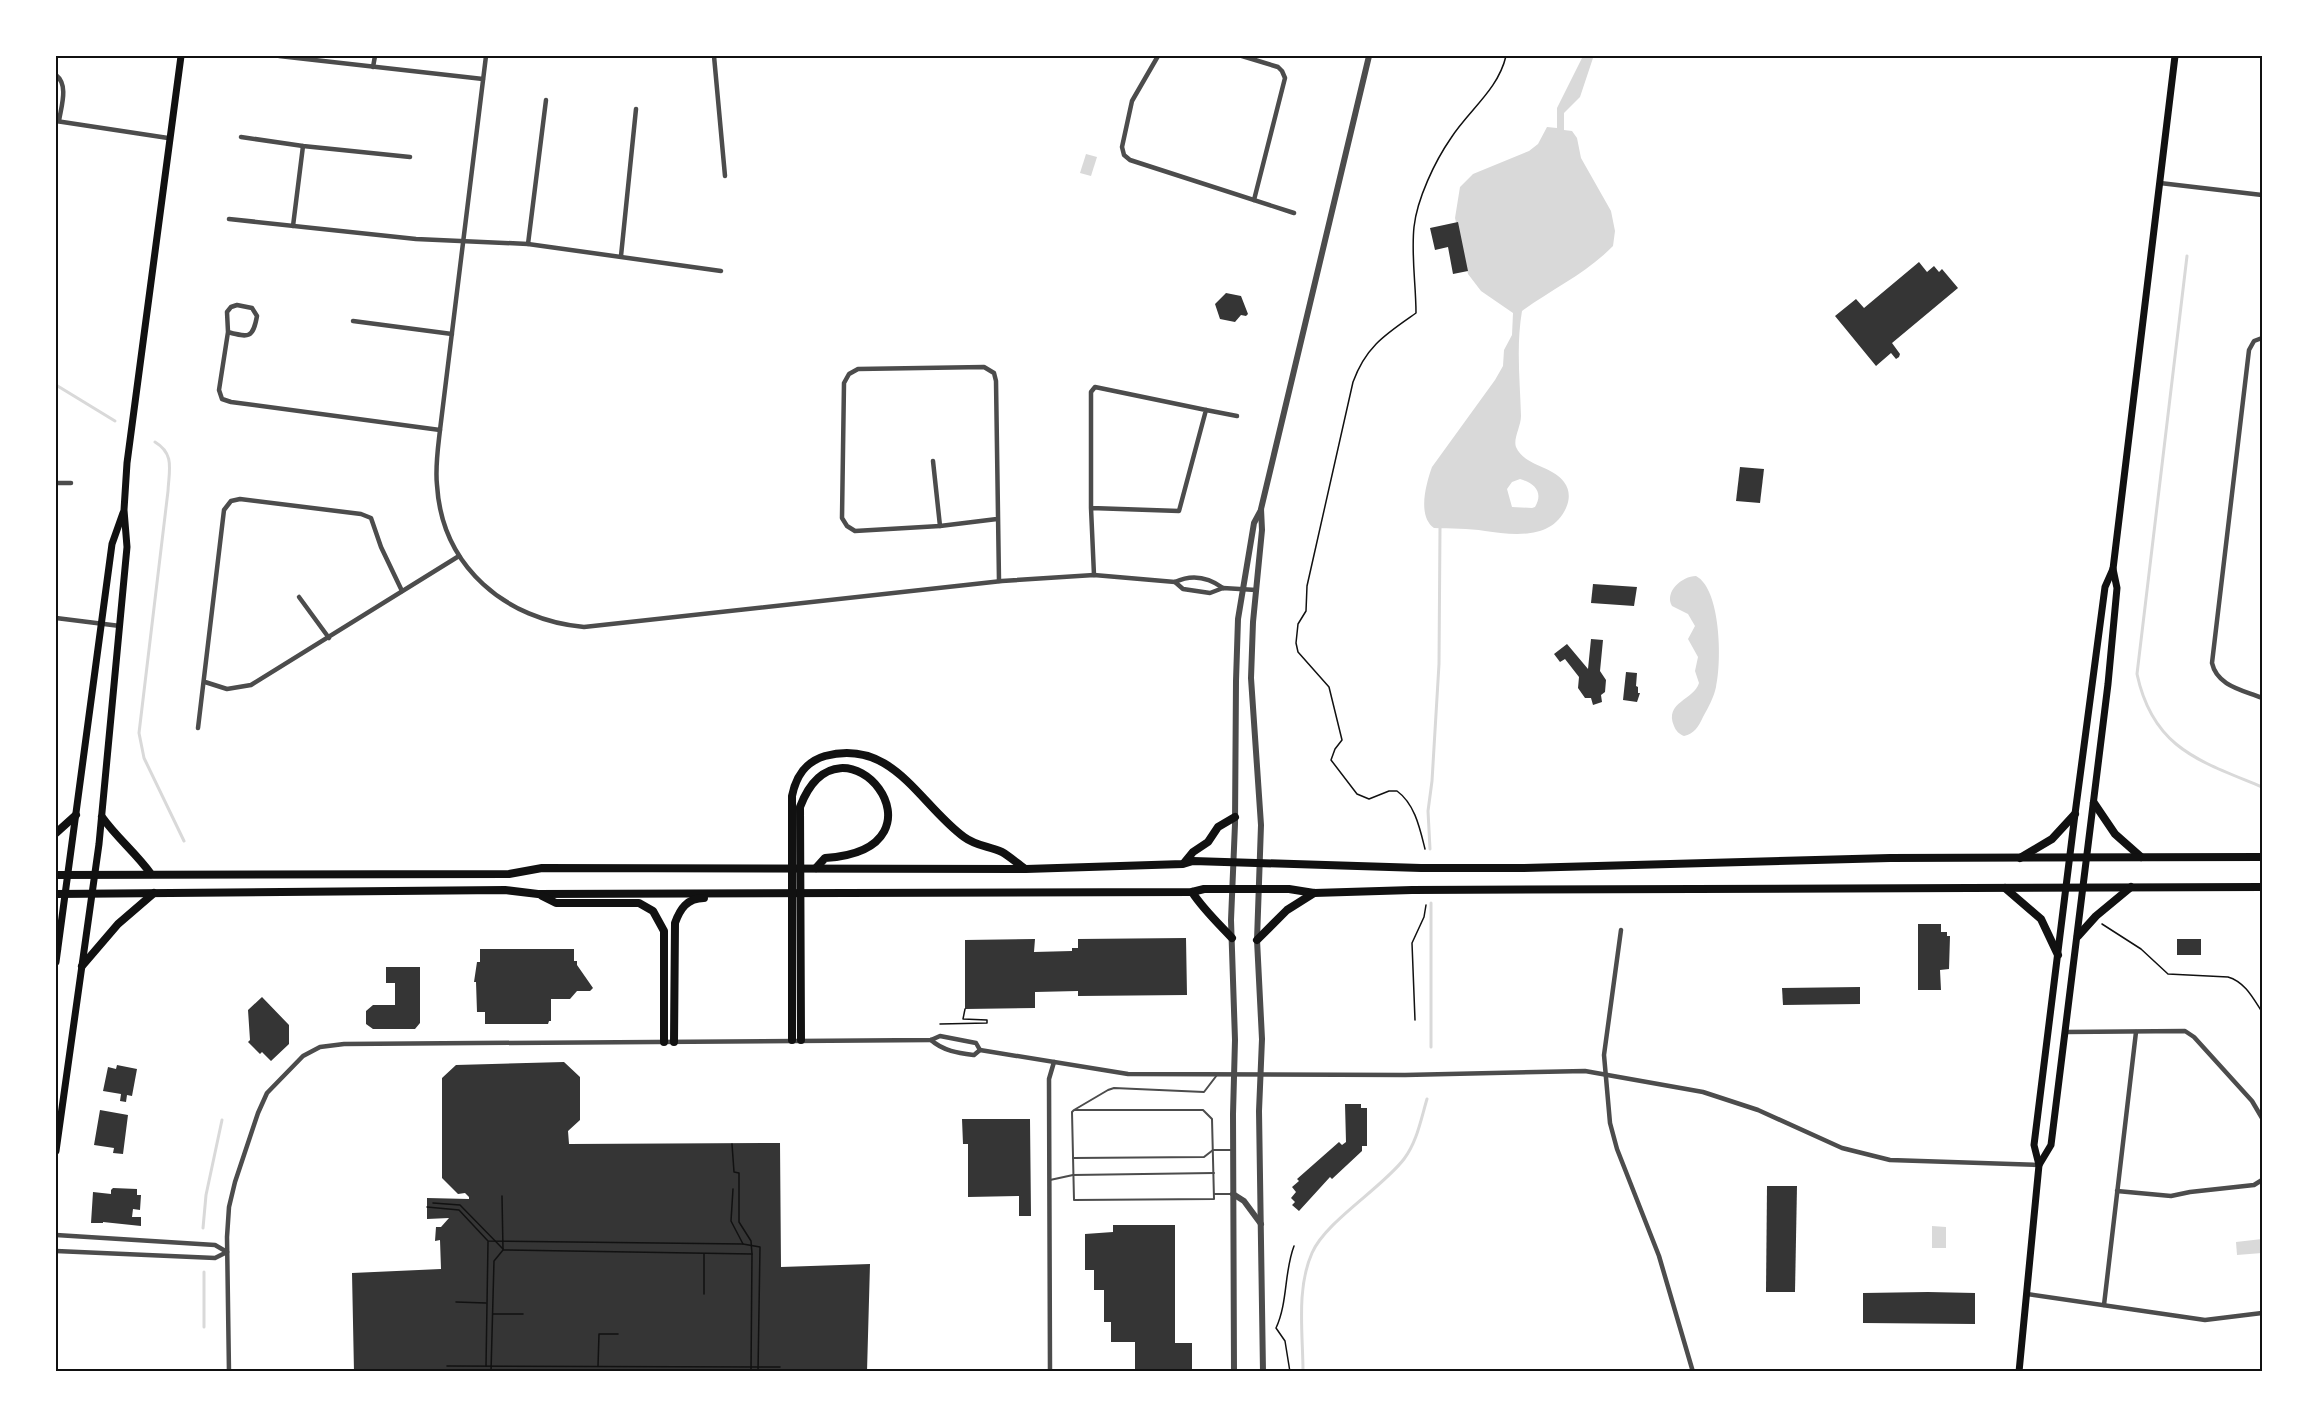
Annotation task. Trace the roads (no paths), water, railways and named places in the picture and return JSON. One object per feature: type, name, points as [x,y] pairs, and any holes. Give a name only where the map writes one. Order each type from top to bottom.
[{"type":"main road","points":[[56,1151],[102,817],[127,547],[124,510],[126,463],[168,138],[181,56]]},
{"type":"main road","points":[[2019,1371],[2039,1165],[2034,1145],[2074,814],[2106,587],[2113,569],[2175,56]]},
{"type":"main road","points":[[56,963],[56,948],[68,875],[112,544],[124,510]]},
{"type":"main road","points":[[2039,1165],[2050,1145],[2088,858],[2117,588],[2113,569]]},
{"type":"main road","points":[[796,1040],[792,796],[797,776],[812,762],[826,756],[841,754],[859,755],[882,761],[907,780],[962,836],[982,847],[1001,852],[1026,868]]},
{"type":"main road","points":[[796,1040],[800,807],[810,786],[822,775],[843,768],[859,772],[875,783],[884,795],[888,808],[886,825],[876,841],[864,850],[847,857],[825,858],[816,868]]},
{"type":"main road","points":[[2094,803],[2115,834],[2141,857]]},
{"type":"main road","points":[[2020,858],[2052,839],[2074,814]]},
{"type":"main road","points":[[56,832],[76,815]]},
{"type":"main road","points":[[102,817],[122,842],[138,855],[151,874]]},
{"type":"main road","points":[[1183,864],[1208,842],[1218,827],[1235,818]]},
{"type":"main road","points":[[56,875],[509,874],[542,868],[1026,868],[1183,864],[1192,861],[1421,868],[1510,868],[1890,858],[2262,857]]},
{"type":"main road","points":[[2078,936],[2096,916],[2131,887]]},
{"type":"main road","points":[[56,894],[505,890],[538,894],[818,894],[1192,892],[1204,889],[1289,889],[1314,893],[1412,890],[2262,887]]},
{"type":"main road","points":[[2005,888],[2042,919],[2058,956]]},
{"type":"main road","points":[[1192,892],[1202,907],[1232,938]]},
{"type":"main road","points":[[82,966],[118,924],[154,893]]},
{"type":"main road","points":[[1257,940],[1287,910],[1314,893]]},
{"type":"main road","points":[[538,894],[556,903],[639,903],[653,911],[664,931],[664,1042]]},
{"type":"main road","points":[[674,1042],[674,934],[678,913],[683,906],[697,898],[740,897],[748,894]]},
{"type":"street","points":[[279,56],[483,79]]},
{"type":"street","points":[[374,67],[375,56]]},
{"type":"street","points":[[486,56],[440,430],[436,485],[447,533],[459,556],[488,589],[507,603],[546,620],[584,627],[999,581],[1094,575],[1175,582],[1187,577],[1212,580],[1223,588]]},
{"type":"street","points":[[714,56],[725,176]]},
{"type":"street","points":[[1158,56],[1132,101],[1122,147],[1124,155],[1130,160],[1294,213]]},
{"type":"street","points":[[1242,56],[1278,67],[1285,78],[1254,200]]},
{"type":"street","points":[[1234,1371],[1235,1022],[1232,938],[1238,619],[1254,523],[1261,509],[1369,56]]},
{"type":"street","points":[[56,75],[64,89],[57,121],[168,138]]},
{"type":"street","points":[[528,244],[546,100]]},
{"type":"street","points":[[621,256],[636,109]]},
{"type":"street","points":[[241,137],[410,157]]},
{"type":"street","points":[[293,226],[303,146]]},
{"type":"street","points":[[2160,183],[2262,195]]},
{"type":"street","points":[[229,219],[416,239],[528,244],[721,271]]},
{"type":"street","points":[[228,332],[247,336],[254,331],[257,316],[252,308],[237,305],[231,307],[227,312],[228,332],[219,390],[222,399],[264,407],[440,430]]},
{"type":"street","points":[[353,321],[452,334]]},
{"type":"street","points":[[2262,338],[2254,341],[2249,350],[2212,663],[2216,675],[2224,682],[2262,698]]},
{"type":"street","points":[[997,519],[940,526],[855,531],[847,526],[842,518],[842,507],[844,383],[849,374],[858,369],[984,368],[993,374],[996,381],[999,581]]},
{"type":"street","points":[[1094,575],[1091,508],[1091,392],[1095,387],[1237,416]]},
{"type":"street","points":[[1091,508],[1179,511],[1206,410]]},
{"type":"street","points":[[933,461],[940,526]]},
{"type":"street","points":[[56,483],[71,483]]},
{"type":"street","points":[[198,728],[225,510],[231,501],[240,499],[361,514],[371,518],[381,548],[402,591]]},
{"type":"street","points":[[1261,509],[1262,530],[1251,678],[1260,825],[1257,940],[1262,1039],[1260,1075],[1263,1371]]},
{"type":"street","points":[[205,682],[227,688],[252,686],[459,556]]},
{"type":"street","points":[[1175,582],[1183,589],[1208,592],[1223,588],[1256,590]]},
{"type":"street","points":[[299,597],[329,638]]},
{"type":"street","points":[[56,618],[120,626]]},
{"type":"street","points":[[1621,930],[1604,1055],[1610,1123],[1617,1149],[1659,1256],[1693,1371]]},
{"type":"street","points":[[2066,1032],[2185,1031],[2194,1037],[2252,1101],[2262,1118]]},
{"type":"street","points":[[2104,1305],[2136,1032]]},
{"type":"street","points":[[229,1371],[227,1252],[229,1207],[235,1182],[264,1097],[282,1076],[311,1050],[344,1044],[931,1040],[940,1036],[976,1043],[980,1050]]},
{"type":"street","points":[[931,1040],[939,1048],[966,1054],[974,1055],[980,1050],[1128,1074],[1405,1075],[1585,1071],[1704,1092],[1758,1110],[1842,1148],[1890,1160],[2039,1165]]},
{"type":"street","points":[[1050,1371],[1049,1079],[1054,1062]]},
{"type":"street","points":[[2117,1191],[2171,1196],[2254,1185],[2262,1180]]},
{"type":"street","points":[[1233,1194],[1244,1201],[1262,1225]]},
{"type":"street","points":[[56,1235],[214,1245],[227,1252]]},
{"type":"street","points":[[56,1251],[215,1258],[227,1252]]},
{"type":"street","points":[[2027,1294],[2205,1320],[2262,1313]]},
{"type":"lane","points":[[1074,1110],[1203,1110],[1212,1119],[1214,1198],[1074,1200],[1072,1112],[1074,1110],[1114,1088],[1204,1092],[1217,1075]]},
{"type":"lane","points":[[1072,1158],[1204,1157],[1213,1150],[1233,1150]]},
{"type":"lane","points":[[1050,1180],[1073,1175],[1214,1173]]},
{"type":"lane","points":[[1214,1194],[1233,1194]]},
{"type":"waterway","points":[[2187,256],[2137,674],[2144,699],[2167,736],[2199,760],[2262,787]]},
{"type":"waterway","points":[[56,385],[115,421]]},
{"type":"waterway","points":[[155,442],[166,452],[170,469],[139,733],[144,758],[184,841]]},
{"type":"waterway","points":[[1430,849],[1428,811],[1439,664],[1440,527]]},
{"type":"waterway","points":[[1431,903],[1431,1047]]},
{"type":"waterway","points":[[1303,1372],[1302,1296],[1312,1253],[1329,1229],[1404,1159],[1415,1138],[1427,1099]]},
{"type":"waterway","points":[[203,1228],[206,1195],[222,1120]]},
{"type":"waterway","points":[[204,1272],[204,1327]]}]
